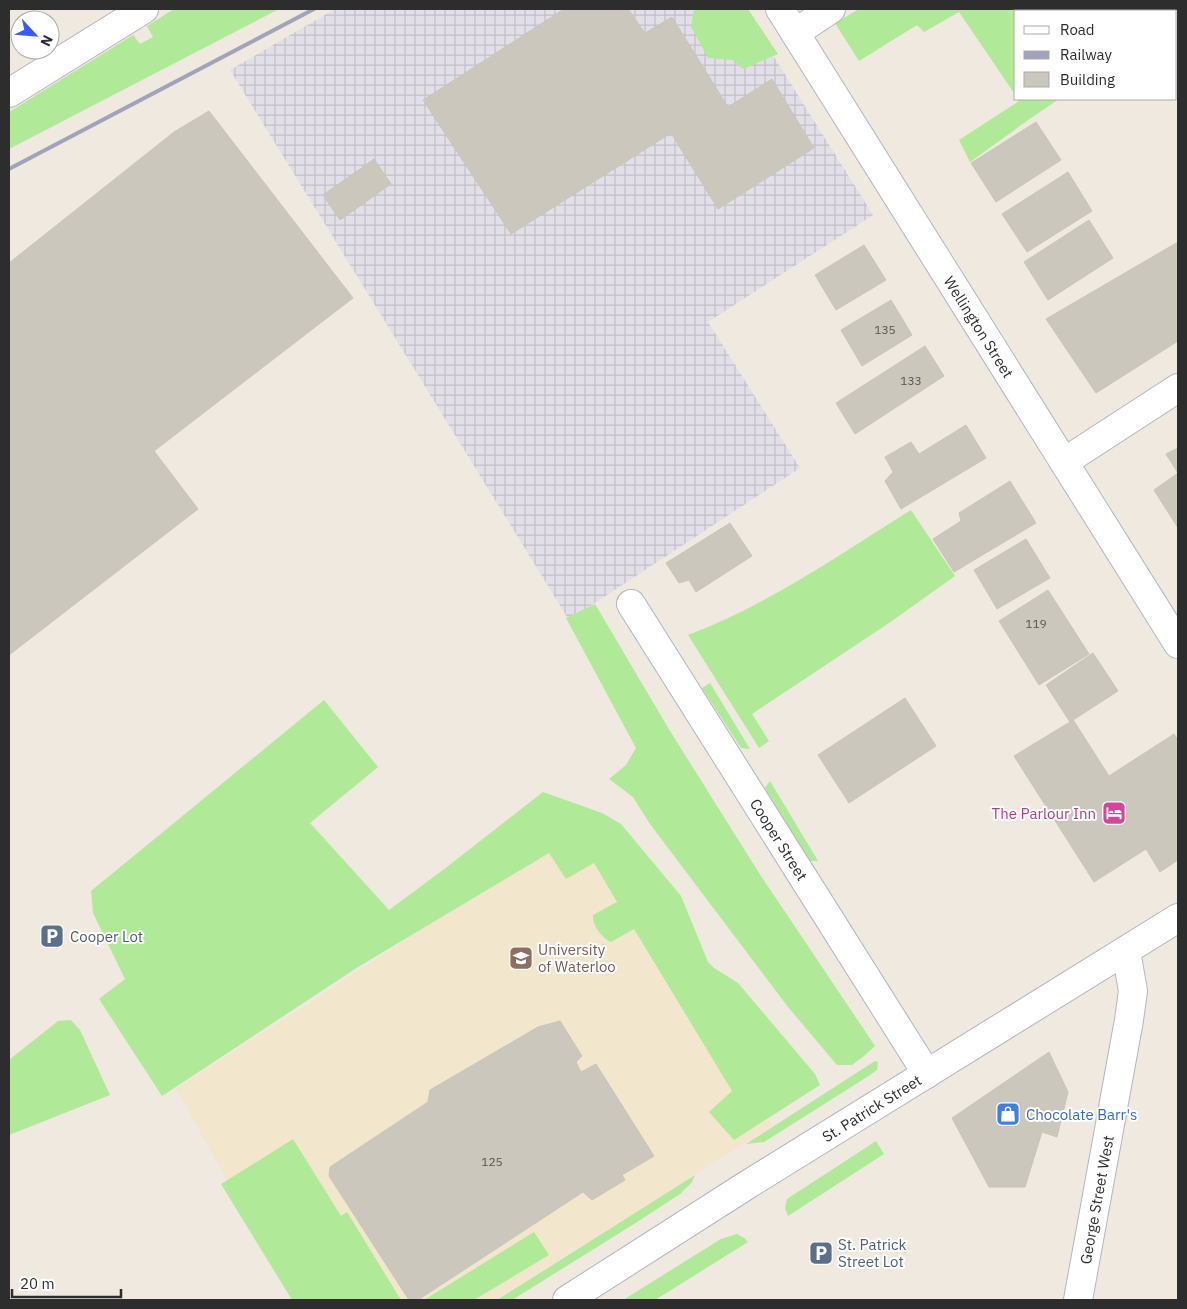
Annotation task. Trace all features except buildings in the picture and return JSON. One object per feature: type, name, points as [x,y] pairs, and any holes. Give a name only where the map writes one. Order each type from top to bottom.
[{"type":"street","points":[[9,93],[144,9]]},
{"type":"street","name":"Wellington Street","points":[[780,9],[1178,644]]},
{"type":"street","points":[[795,33],[831,9]]},
{"type":"street","points":[[1064,462],[1178,388]]},
{"type":"street","name":"Cooper Street","points":[[631,604],[927,1074]]},
{"type":"street","name":"St. Patrick Street","points":[[567,1300],[747,1185],[1178,918]]},
{"type":"street","name":"George Street West","points":[[1078,1300],[1133,991],[1126,951]]},
{"type":"shaded area","points":[[335,9],[744,9],[873,215],[708,322],[800,468],[569,620],[230,70]]},
{"type":"shaded area","name":"University of Waterloo","points":[[580,827],[773,1125],[495,1300],[294,1300],[176,1089]]},
{"type":"green space","points":[[174,9],[279,9],[9,149],[9,112],[133,35],[140,44],[153,37],[147,26]]},
{"type":"green space","points":[[694,9],[748,9],[778,54],[743,69],[733,60],[708,58],[691,27]]},
{"type":"green space","points":[[859,9],[1033,10],[1014,10],[1014,93],[959,12],[924,32],[917,25],[859,61],[835,23]]},
{"type":"green space","points":[[1058,100],[970,162],[959,140],[1019,101]]},
{"type":"green space","points":[[911,510],[955,576],[889,623],[752,714],[769,741],[759,748],[688,635],[718,623],[775,594]]},
{"type":"green space","points":[[595,604],[670,731],[759,873],[875,1046],[852,1065],[837,1065],[788,1007],[650,824],[633,797],[609,779],[626,765],[636,748],[566,618]]},
{"type":"green space","points":[[710,683],[750,749],[741,748],[702,688]]},
{"type":"green space","points":[[324,700],[378,767],[310,823],[389,910],[543,792],[602,813],[621,824],[681,896],[708,962],[738,983],[815,1074],[820,1085],[734,1140],[709,1112],[732,1091],[634,929],[611,942],[596,927],[593,915],[617,902],[594,863],[566,879],[549,853],[358,967],[162,1096],[99,999],[125,979],[93,913],[91,891]]},
{"type":"green space","points":[[770,781],[818,861],[810,861],[765,788]]},
{"type":"green space","points":[[71,1020],[80,1030],[110,1095],[9,1135],[9,1060],[58,1021]]},
{"type":"green space","points":[[875,1061],[878,1062],[877,1070],[867,1077],[764,1142],[746,1144]]},
{"type":"green space","points":[[293,1139],[341,1216],[347,1212],[401,1300],[292,1300],[221,1184]]},
{"type":"green space","points":[[876,1141],[884,1154],[788,1216],[785,1208],[787,1199]]},
{"type":"green space","points":[[695,1175],[692,1182],[680,1194],[634,1224],[512,1300],[497,1300]]},
{"type":"green space","points":[[534,1232],[549,1255],[474,1300],[424,1300]]},
{"type":"green space","points":[[737,1234],[748,1242],[655,1300],[623,1300],[721,1239]]},
{"type":"railway","points":[[9,169],[314,9]]},
{"type":"place","name":"The Parlour Inn","points":[[1114,813]]},
{"type":"place","name":"Cooper Lot","points":[[52,936]]},
{"type":"place","name":"University of Waterloo","points":[[521,958]]},
{"type":"place","name":"Chocolate Barr's","points":[[1008,1114]]},
{"type":"place","name":"St. Patrick Street Lot","points":[[821,1253]]}]
